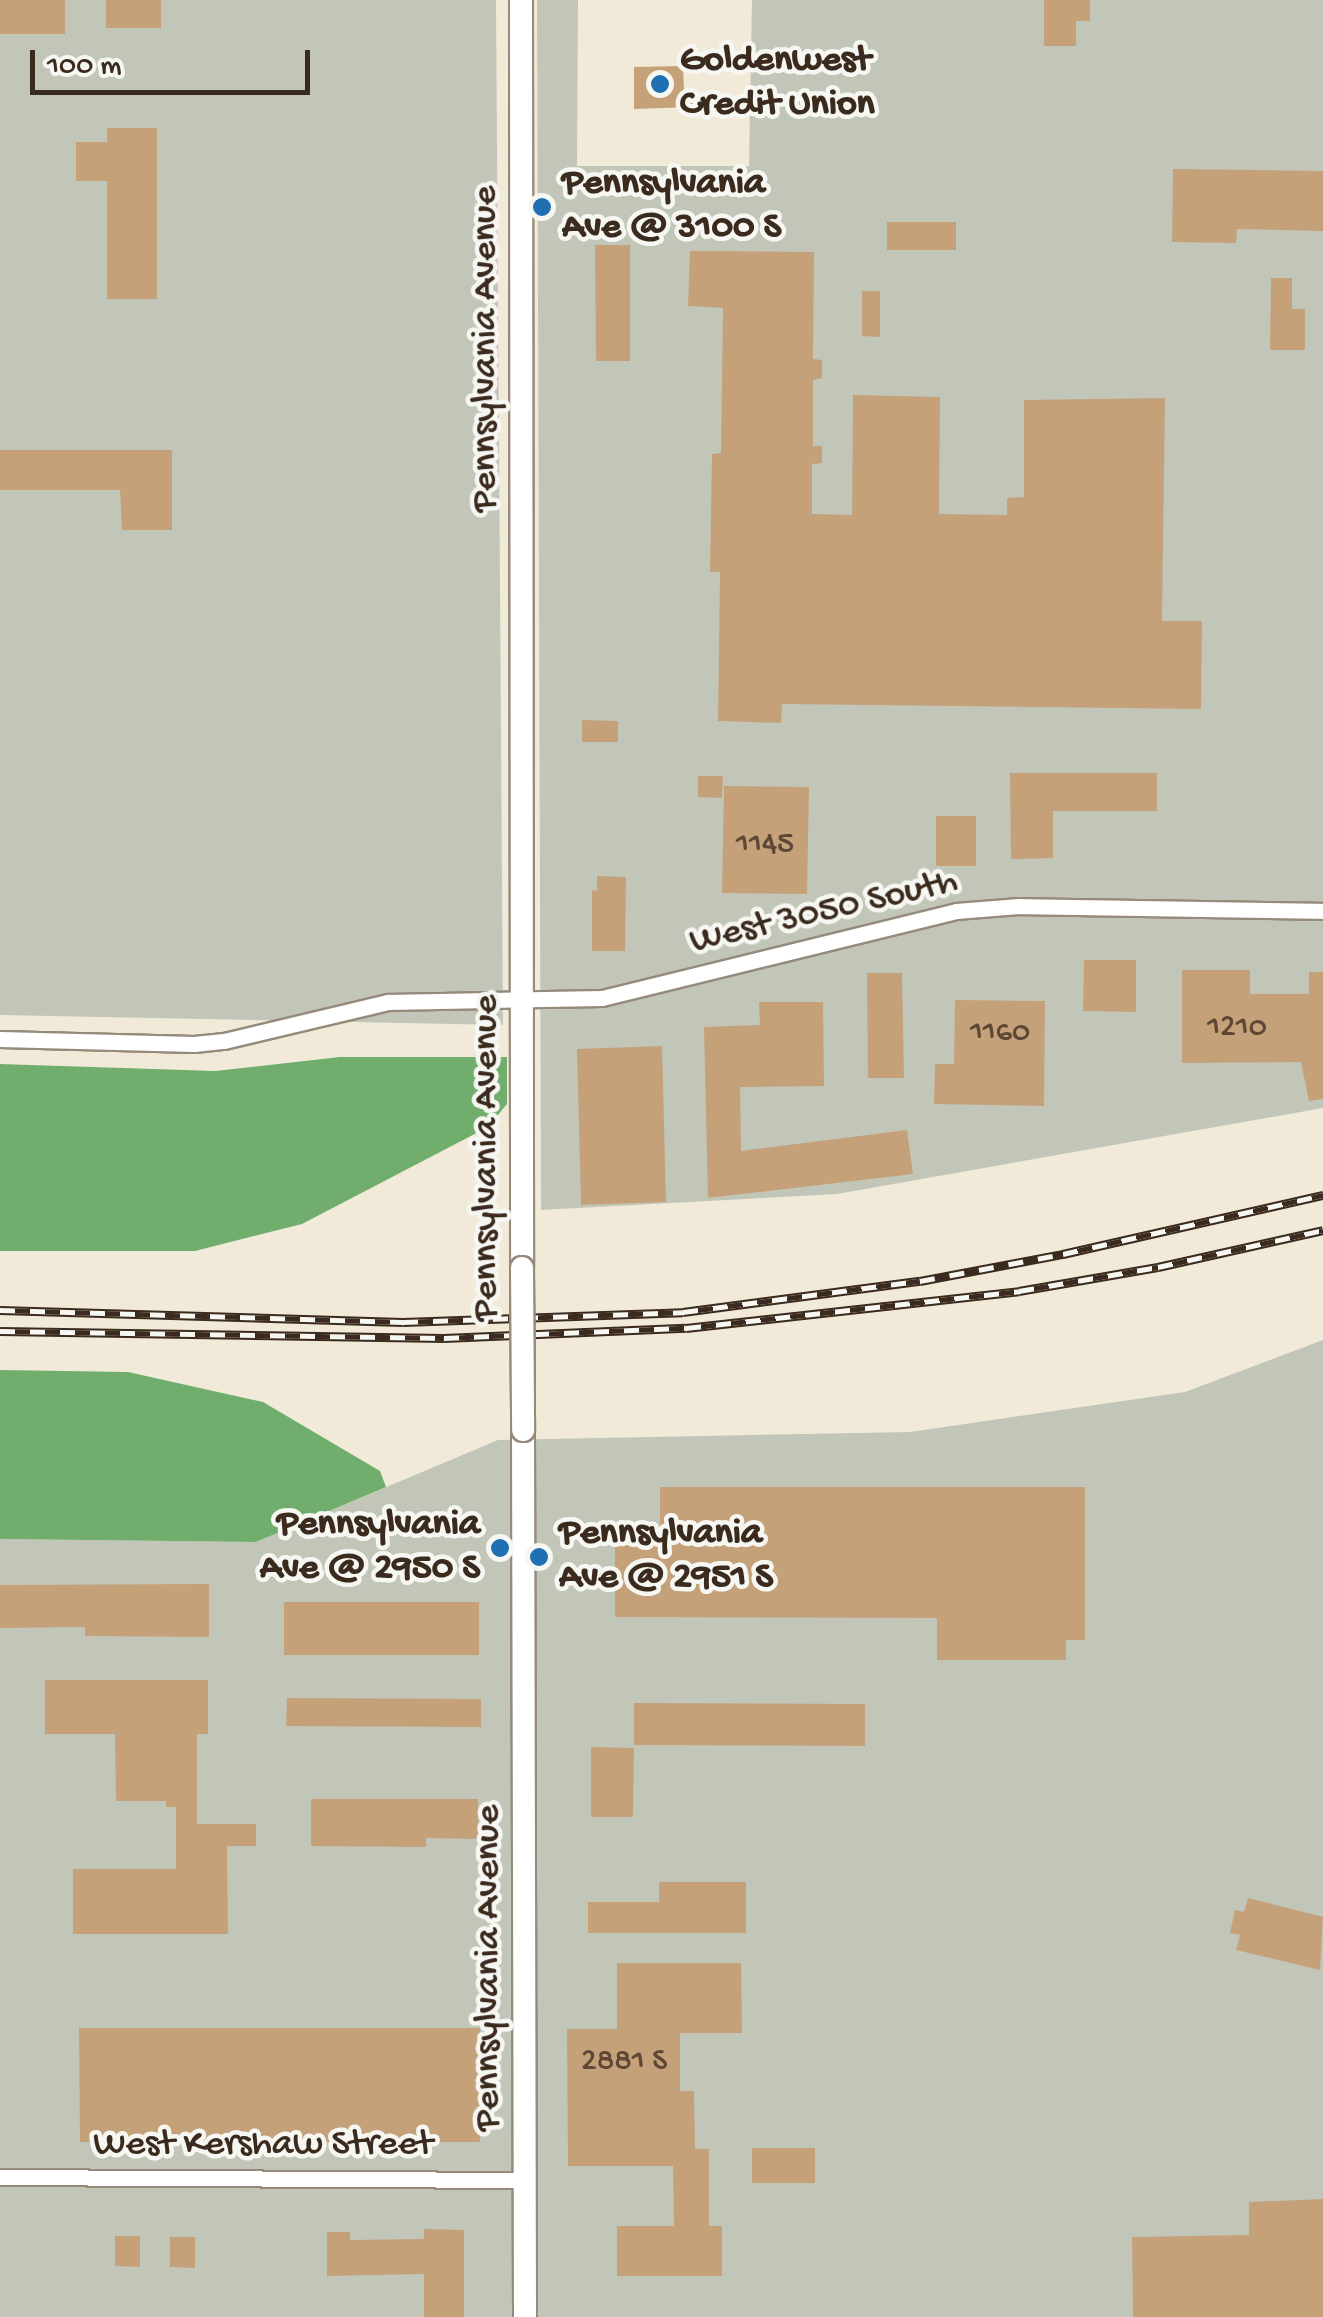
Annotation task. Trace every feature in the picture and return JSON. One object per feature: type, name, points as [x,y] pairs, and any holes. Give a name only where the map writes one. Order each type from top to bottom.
[{"type":"street","name":"Pennsylvania Avenue","points":[[521,0],[526,2317]]},
{"type":"street","name":"West 3050 South","points":[[0,1039],[224,1042],[388,1002],[602,998],[956,911],[1020,906],[1323,910]]},
{"type":"street","name":"West Kershaw Street","points":[[0,2177],[525,2180]]},
{"type":"shaded area","points":[[0,0],[496,0],[503,1025],[0,1015]]},
{"type":"shaded area","points":[[537,0],[578,0],[577,166],[749,166],[752,0],[1323,0],[1323,1108],[837,1194],[541,1210]]},
{"type":"shaded area","points":[[1323,1340],[1323,2317],[0,2317],[0,1539],[256,1542],[498,1440],[910,1432],[1185,1392]]},
{"type":"green space","points":[[340,1057],[507,1057],[507,1104],[488,1127],[302,1224],[195,1251],[0,1251],[0,1064],[215,1071]]},
{"type":"green space","points":[[0,1370],[128,1372],[263,1402],[380,1471],[386,1487],[256,1542],[0,1539]]},
{"type":"building","points":[[0,0],[65,0],[65,34],[0,34]]},
{"type":"building","points":[[106,0],[161,0],[161,28],[106,28]]},
{"type":"building","points":[[1044,0],[1090,0],[1090,21],[1076,21],[1076,46],[1044,46]]},
{"type":"building","points":[[683,66],[684,90],[692,90],[693,107],[634,109],[634,67]]},
{"type":"building","points":[[107,128],[157,128],[157,299],[107,299],[107,181],[76,181],[76,142],[107,142]]},
{"type":"building","points":[[1173,169],[1323,171],[1323,231],[1237,229],[1236,243],[1172,242]]},
{"type":"building","points":[[887,222],[956,222],[956,250],[887,250]]},
{"type":"building","points":[[595,245],[630,245],[630,361],[596,361]]},
{"type":"building","points":[[690,251],[814,252],[813,359],[822,360],[822,378],[813,380],[813,446],[822,446],[822,463],[812,464],[812,514],[852,515],[853,395],[940,397],[939,514],[1007,515],[1007,498],[1024,497],[1024,400],[1165,398],[1162,621],[1202,621],[1201,709],[782,704],[781,723],[718,721],[720,572],[710,572],[712,454],[721,453],[723,308],[688,306]]},
{"type":"building","points":[[1271,278],[1292,278],[1292,309],[1305,309],[1305,350],[1270,350]]},
{"type":"building","points":[[862,291],[880,291],[880,337],[862,336]]},
{"type":"building","points":[[0,450],[172,450],[172,530],[122,530],[120,490],[0,490]]},
{"type":"building","points":[[582,720],[618,721],[618,742],[582,742]]},
{"type":"building","points":[[1010,773],[1157,773],[1157,811],[1053,811],[1053,858],[1011,859]]},
{"type":"building","points":[[698,776],[723,776],[722,798],[698,797]]},
{"type":"building","points":[[724,786],[809,787],[807,894],[722,893]]},
{"type":"building","points":[[936,816],[976,816],[976,866],[936,866]]},
{"type":"building","points":[[597,876],[626,877],[625,951],[592,951],[592,890],[597,891]]},
{"type":"building","points":[[1084,960],[1136,960],[1136,1012],[1083,1011]]},
{"type":"building","points":[[1182,970],[1250,970],[1250,994],[1309,994],[1309,972],[1323,972],[1323,1099],[1309,1101],[1301,1062],[1182,1063]]},
{"type":"building","points":[[867,973],[902,973],[904,1078],[868,1078]]},
{"type":"building","points":[[955,1000],[1045,1001],[1044,1106],[934,1104],[935,1064],[954,1064]]},
{"type":"building","points":[[759,1002],[823,1002],[824,1086],[740,1087],[741,1151],[907,1130],[913,1174],[708,1198],[704,1027],[760,1025]]},
{"type":"building","points":[[662,1046],[666,1202],[581,1205],[577,1049]]},
{"type":"building","points":[[660,1487],[1085,1487],[1085,1640],[1066,1640],[1066,1660],[937,1660],[937,1618],[615,1617],[615,1530],[660,1530]]},
{"type":"building","points":[[209,1584],[209,1637],[85,1636],[85,1627],[0,1628],[0,1585]]},
{"type":"building","points":[[284,1602],[479,1602],[479,1655],[284,1655]]},
{"type":"building","points":[[45,1680],[208,1680],[208,1734],[197,1734],[197,1824],[256,1824],[256,1846],[227,1846],[228,1934],[73,1934],[73,1869],[176,1869],[176,1807],[166,1807],[166,1801],[116,1801],[115,1734],[45,1734]]},
{"type":"building","points":[[287,1698],[481,1699],[481,1727],[286,1726]]},
{"type":"building","points":[[634,1703],[865,1704],[865,1746],[634,1745]]},
{"type":"building","points":[[591,1747],[634,1748],[633,1817],[591,1817]]},
{"type":"building","points":[[311,1799],[478,1799],[478,1839],[426,1838],[426,1847],[311,1846]]},
{"type":"building","points":[[659,1882],[746,1882],[746,1933],[588,1933],[588,1902],[659,1902]]},
{"type":"building","points":[[1248,1898],[1323,1917],[1320,1970],[1236,1950],[1240,1935],[1230,1933],[1235,1910],[1244,1912]]},
{"type":"building","points":[[617,1963],[741,1963],[742,2033],[680,2033],[680,2091],[694,2091],[695,2149],[709,2149],[709,2226],[722,2226],[722,2276],[617,2276],[617,2226],[674,2226],[673,2166],[568,2166],[567,2029],[617,2029]]},
{"type":"building","points":[[79,2028],[480,2028],[480,2142],[80,2142]]},
{"type":"building","points":[[752,2148],[815,2148],[815,2183],[752,2183]]},
{"type":"building","points":[[1323,2199],[1323,2317],[1133,2317],[1132,2237],[1249,2235],[1249,2202]]},
{"type":"building","points":[[424,2229],[464,2230],[464,2317],[424,2317],[424,2274],[327,2276],[327,2232],[350,2232],[350,2240],[424,2239]]},
{"type":"building","points":[[115,2236],[140,2236],[140,2267],[115,2266]]},
{"type":"building","points":[[170,2237],[195,2237],[195,2268],[170,2267]]},
{"type":"railway","points":[[0,1310],[403,1322],[683,1312],[920,1281],[1063,1254],[1323,1195]]},
{"type":"railway","points":[[0,1331],[444,1338],[686,1328],[1019,1291],[1158,1267],[1323,1230]]},
{"type":"place","name":"Goldenwest Credit Union","points":[[660,84]]},
{"type":"place","name":"Pennsylvania Ave @ 3100 S","points":[[542,207]]},
{"type":"place","name":"Pennsylvania Ave @ 2950 S","points":[[500,1548]]},
{"type":"place","name":"Pennsylvania Ave @ 2951 S","points":[[539,1557]]}]
